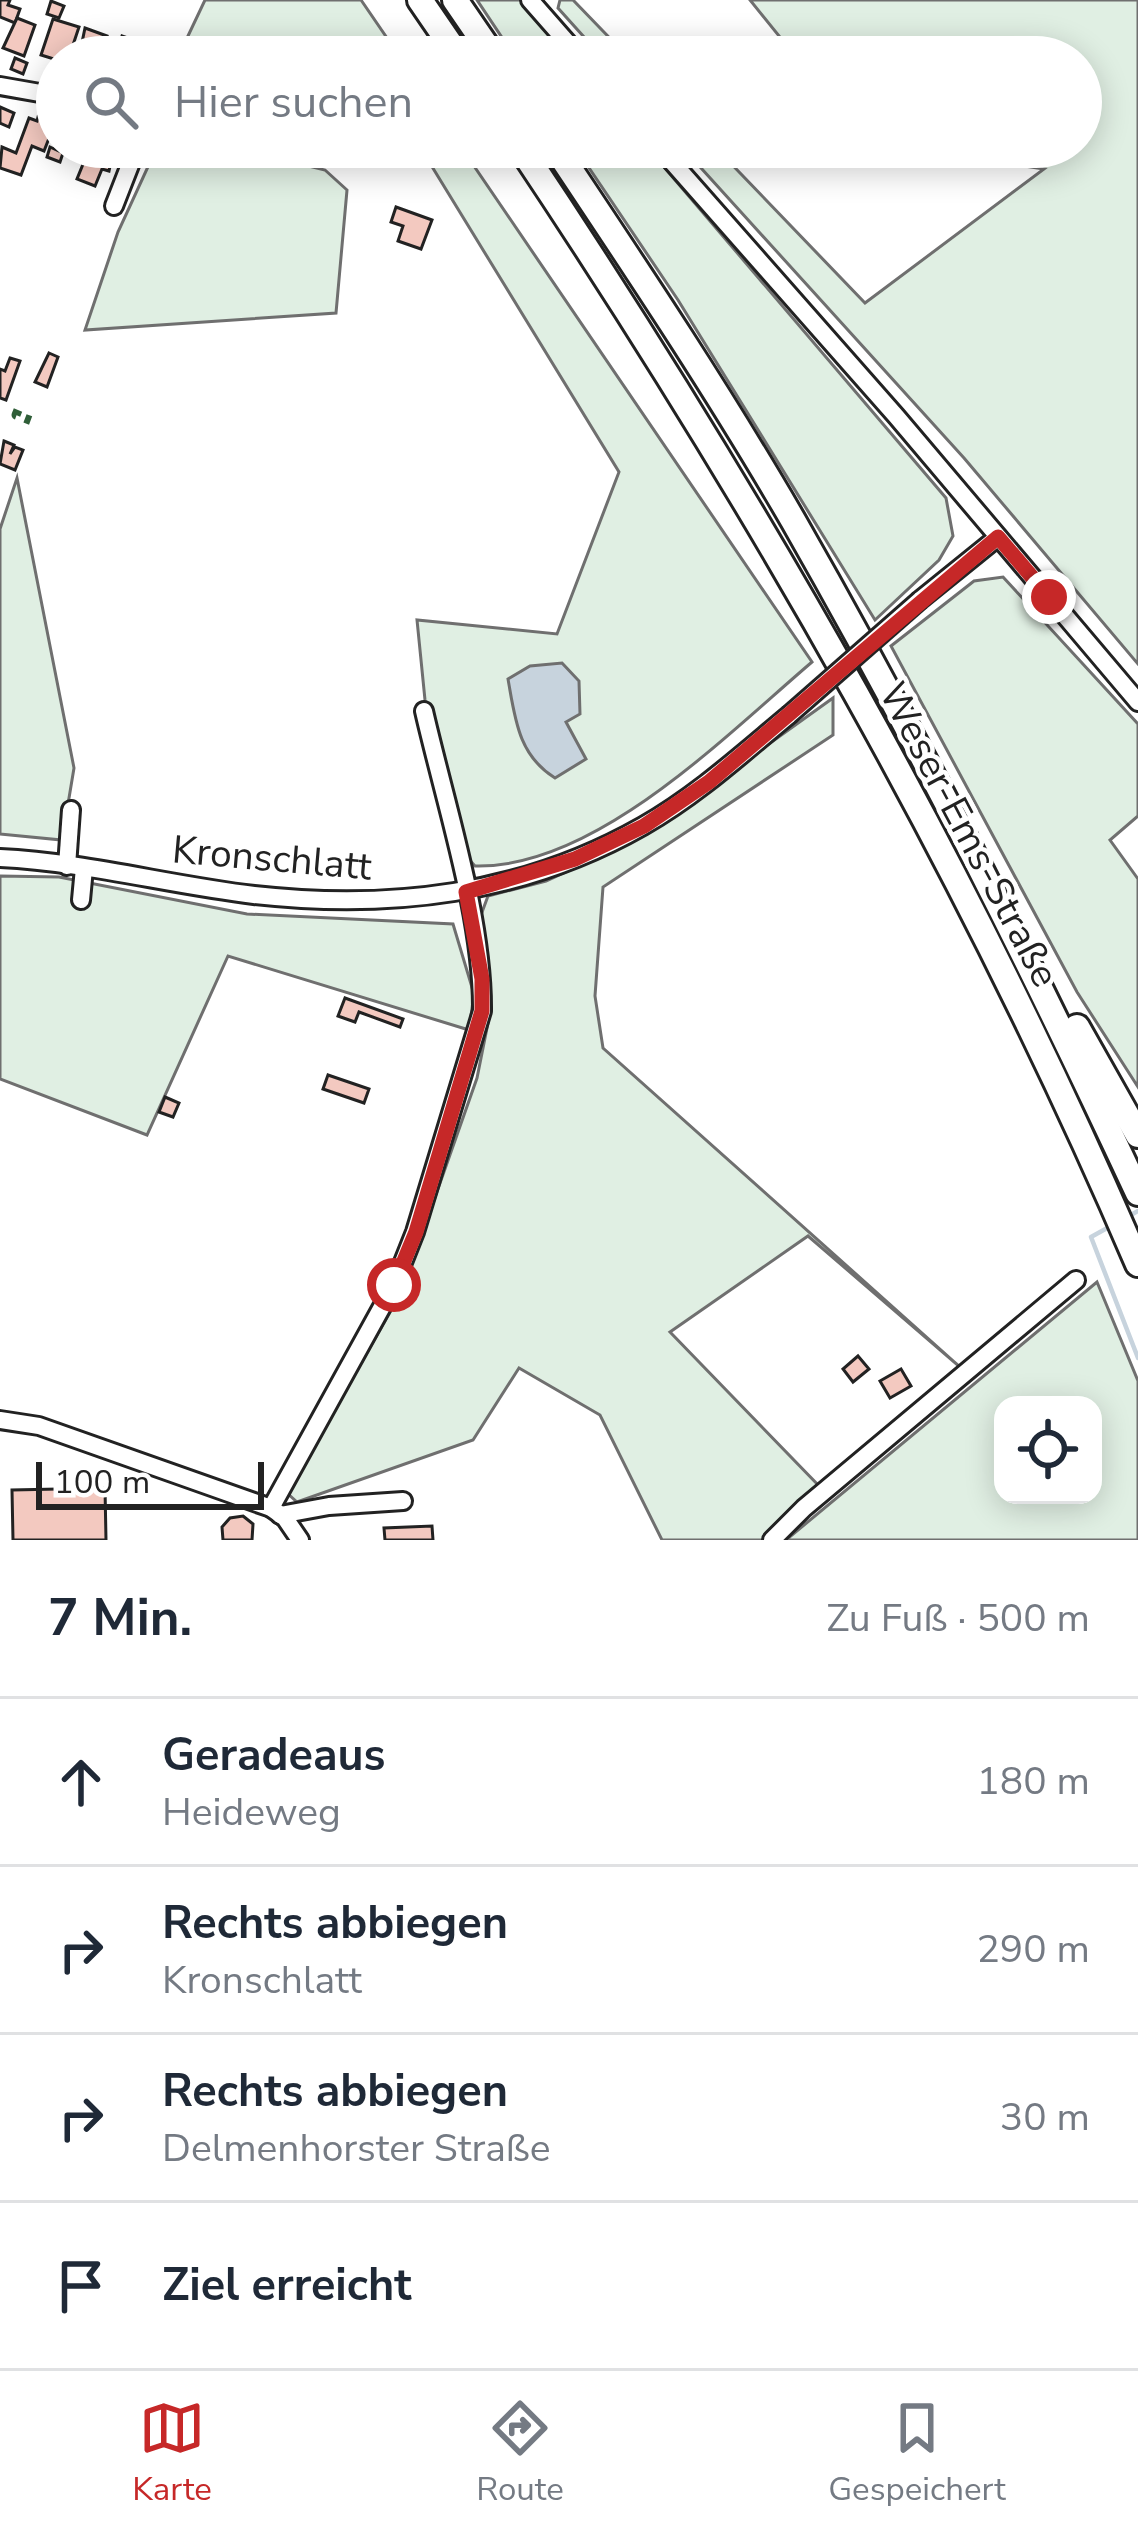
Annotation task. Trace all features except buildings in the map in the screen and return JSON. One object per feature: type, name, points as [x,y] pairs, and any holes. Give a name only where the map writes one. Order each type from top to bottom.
[{"type":"highway","points":[[420,0],[445,36]]},
{"type":"highway","points":[[455,0],[480,36]]},
{"type":"highway","name":"Weser-Ems-Straße","points":[[534,168],[684,398],[809,608],[956,878],[1138,1264]]},
{"type":"highway","name":"Weser-Ems-Straße","points":[[568,168],[792,520],[897,708],[1034,970],[1138,1193]]},
{"type":"highway","points":[[1034,970],[1052,982],[1138,1135]]},
{"type":"street","points":[[533,1],[562,36]]},
{"type":"street","points":[[0,86],[36,92]]},
{"type":"street","points":[[114,206],[129,168]]},
{"type":"street","points":[[677,168],[1138,701]]},
{"type":"street","name":"Kronschlatt","points":[[0,858],[337,902],[412,901],[466,892],[575,859],[644,826],[709,782],[998,537]]},
{"type":"street","points":[[275,1512],[394,1285],[416,1232],[482,1011],[482,979],[466,892],[424,711]]},
{"type":"street","points":[[71,810],[81,900]]},
{"type":"street","points":[[772,1540],[1076,1280]]},
{"type":"street","points":[[0,1420],[39,1426],[275,1512],[403,1501]]},
{"type":"street","points":[[275,1512],[300,1540]]},
{"type":"green space","points":[[205,0],[361,0],[386,36],[188,36]]},
{"type":"green space","points":[[477,0],[522,0],[552,36],[501,36]]},
{"type":"green space","points":[[560,0],[573,0],[608,36],[583,36],[558,8]]},
{"type":"green space","points":[[750,0],[1138,0],[1138,664],[964,458],[701,168],[735,168],[865,303],[1044,169],[1037,168],[1102,168],[1102,36],[779,36]]},
{"type":"green space","points":[[147,168],[317,168],[347,190],[336,313],[85,330],[118,232]]},
{"type":"green space","points":[[433,168],[475,168],[812,662],[699,760],[611,822],[566,846],[520,861],[475,866],[464,854],[425,700],[417,620],[557,634],[619,472]]},
{"type":"green space","points":[[589,168],[665,168],[946,498],[953,536],[939,560],[875,620],[678,300]]},
{"type":"green space","points":[[17,478],[74,768],[62,840],[0,834],[0,529]]},
{"type":"green space","points":[[1003,577],[1138,724],[1138,816],[1110,840],[1138,879],[1138,1087],[1077,992],[891,646],[974,581]]},
{"type":"green space","points":[[833,698],[833,735],[603,887],[595,996],[603,1048],[960,1367],[808,1236],[670,1332],[821,1488],[767,1540],[662,1540],[600,1415],[519,1368],[473,1440],[297,1502],[287,1493],[402,1291],[477,1078],[490,1013],[481,915],[488,896],[546,881],[635,840]]},
{"type":"green space","points":[[0,876],[59,877],[247,914],[453,924],[474,994],[469,1030],[228,956],[147,1135],[0,1079]]},
{"type":"green space","points":[[1097,1282],[1138,1381],[1138,1540],[786,1540]]},
{"type":"shaded area","points":[[562,663],[579,681],[580,714],[566,722],[586,759],[555,778],[526,747],[508,679],[530,666]]},
{"type":"waterway","points":[[1124,1219],[1138,1211]]},
{"type":"waterway","points":[[1109,1227],[1091,1237],[1138,1358]]},
{"type":"hedge","points":[[18,410],[16,415],[32,421]]},
{"type":"route","points":[[394,1285],[416,1232],[482,1011],[482,979],[466,892],[575,859],[644,826],[709,782],[998,537],[1049,597]]}]
